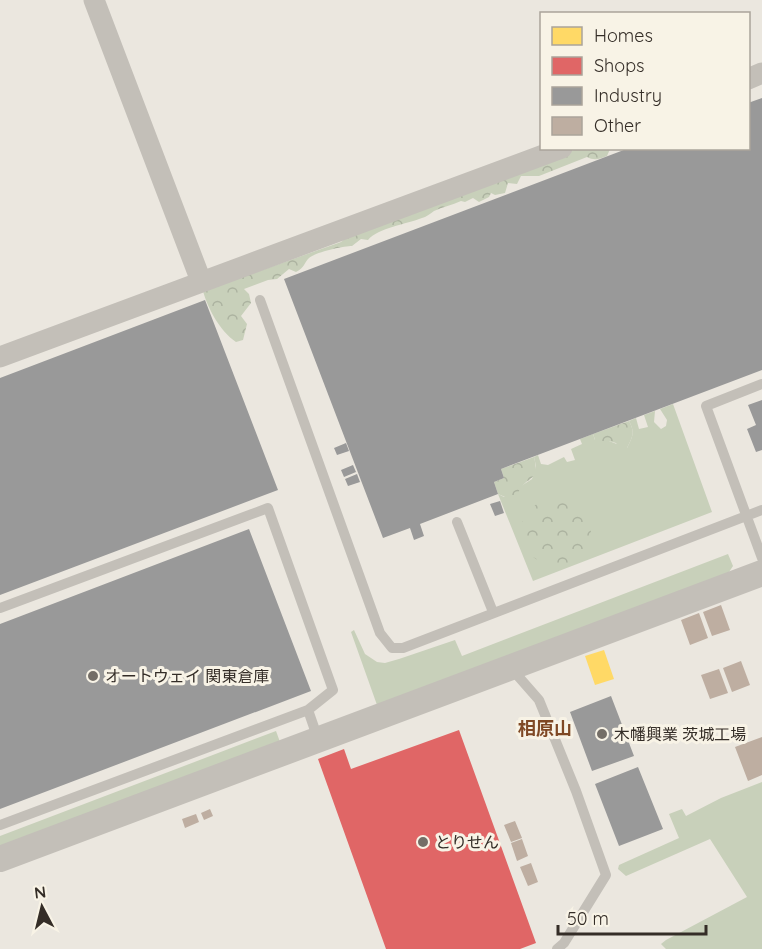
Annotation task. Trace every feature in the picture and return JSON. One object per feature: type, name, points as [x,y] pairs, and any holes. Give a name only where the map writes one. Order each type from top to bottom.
[{"type":"street","points":[[94,0],[201,281]]},
{"type":"street","points":[[0,357],[557,150]]},
{"type":"street","points":[[0,859],[762,573]]},
{"type":"lane","points":[[260,300],[381,633],[392,648],[403,648],[762,510]]},
{"type":"lane","points":[[762,384],[706,406],[762,558]]},
{"type":"lane","points":[[0,608],[268,508],[333,690],[308,710],[0,825]]},
{"type":"lane","points":[[457,522],[493,612]]},
{"type":"lane","points":[[511,668],[539,700],[576,791],[606,875],[564,944],[557,949]]},
{"type":"lane","points":[[308,710],[318,740]]},
{"type":"green space","points":[[610,150],[607,156],[602,158],[587,157],[539,176],[521,176],[517,184],[508,183],[505,193],[495,195],[491,193],[489,197],[479,202],[473,198],[465,202],[461,201],[434,211],[424,218],[386,229],[368,240],[361,239],[352,246],[318,254],[309,258],[296,272],[289,269],[277,279],[244,289],[249,294],[251,303],[241,316],[247,324],[243,340],[236,342],[230,337],[215,319],[208,305],[203,291],[341,242],[346,238],[569,151]]},
{"type":"green space","points":[[673,404],[712,512],[533,581],[498,494],[504,497],[532,479],[536,466],[534,457],[538,455],[541,464],[548,465],[564,457],[567,462],[575,460],[571,449],[582,444],[580,439],[593,434],[595,440],[609,441],[627,448],[632,434],[629,421],[636,418],[639,429],[648,427],[644,415],[655,411],[654,422],[661,429],[666,426],[667,420],[660,409]]},
{"type":"green space","points":[[629,421],[632,434],[627,448],[619,448],[616,443],[609,441],[604,445],[597,445],[593,434]]},
{"type":"green space","points":[[534,457],[536,466],[534,476],[520,489],[517,496],[510,499],[498,494],[494,482],[504,478],[501,469]]},
{"type":"green space","points":[[553,498],[575,505],[586,515],[591,529],[591,537],[586,550],[576,560],[569,563],[545,563],[533,557],[525,547],[521,536],[522,524],[527,513],[538,504]]},
{"type":"green space","points":[[728,554],[733,566],[727,575],[377,705],[351,632],[354,630],[365,654],[377,662],[385,663],[455,640],[462,656]]},
{"type":"green space","points":[[276,731],[280,742],[0,847],[0,836]]},
{"type":"green space","points":[[762,782],[762,949],[666,949],[661,944],[666,940],[747,897],[710,839],[626,876],[618,869],[619,865],[679,838],[669,814],[682,809],[686,816],[721,798]]},
{"type":"building: Homes","points":[[604,650],[614,679],[595,685],[585,656]]},
{"type":"building: Shops","name":"とりせん","points":[[459,730],[536,943],[520,949],[386,949],[318,759],[344,749],[351,769]]},
{"type":"building: Industry","points":[[762,98],[762,370],[501,469],[504,478],[494,482],[498,494],[420,524],[424,536],[414,540],[410,528],[383,538],[284,279],[624,150],[750,150],[750,102]]},
{"type":"building: Industry","points":[[205,300],[278,490],[0,595],[0,378]]},
{"type":"building: Industry","points":[[762,400],[762,450],[756,452],[747,429],[756,425],[748,405]]},
{"type":"building: Industry","points":[[346,443],[349,451],[337,455],[334,448]]},
{"type":"building: Industry","points":[[353,465],[356,472],[344,477],[341,470]]},
{"type":"building: Industry","points":[[357,474],[360,482],[348,486],[345,479]]},
{"type":"building: Industry","points":[[500,501],[504,513],[495,516],[490,504]]},
{"type":"building: Industry","points":[[249,529],[311,691],[0,809],[0,624]]},
{"type":"building: Industry","name":"木幡興業 茨城工場","points":[[611,696],[634,756],[592,771],[570,712]]},
{"type":"building: Industry","points":[[638,767],[663,829],[619,846],[595,784]]},
{"type":"building: Other","points":[[721,605],[730,630],[712,636],[703,612]]},
{"type":"building: Other","points":[[699,613],[708,638],[690,645],[681,620]]},
{"type":"building: Other","points":[[741,661],[750,685],[732,692],[723,668]]},
{"type":"building: Other","points":[[719,669],[728,693],[710,699],[701,675]]},
{"type":"building: Other","points":[[762,737],[762,775],[748,781],[735,747]]},
{"type":"building: Other","points":[[210,809],[213,816],[204,820],[201,813]]},
{"type":"building: Other","points":[[196,814],[199,822],[185,828],[182,819]]},
{"type":"building: Other","points":[[515,821],[522,838],[511,842],[504,825]]},
{"type":"building: Other","points":[[522,839],[528,856],[517,861],[511,843]]},
{"type":"building: Other","points":[[531,863],[538,882],[528,886],[520,867]]},
{"type":"place","name":"オートウェイ 関東倉庫","points":[[93,676]]},
{"type":"place","name":"木幡興業 茨城工場","points":[[602,734]]},
{"type":"place","name":"とりせん","points":[[423,842]]},
{"type":"district","name":"相原山","points":[[545,728]]}]
